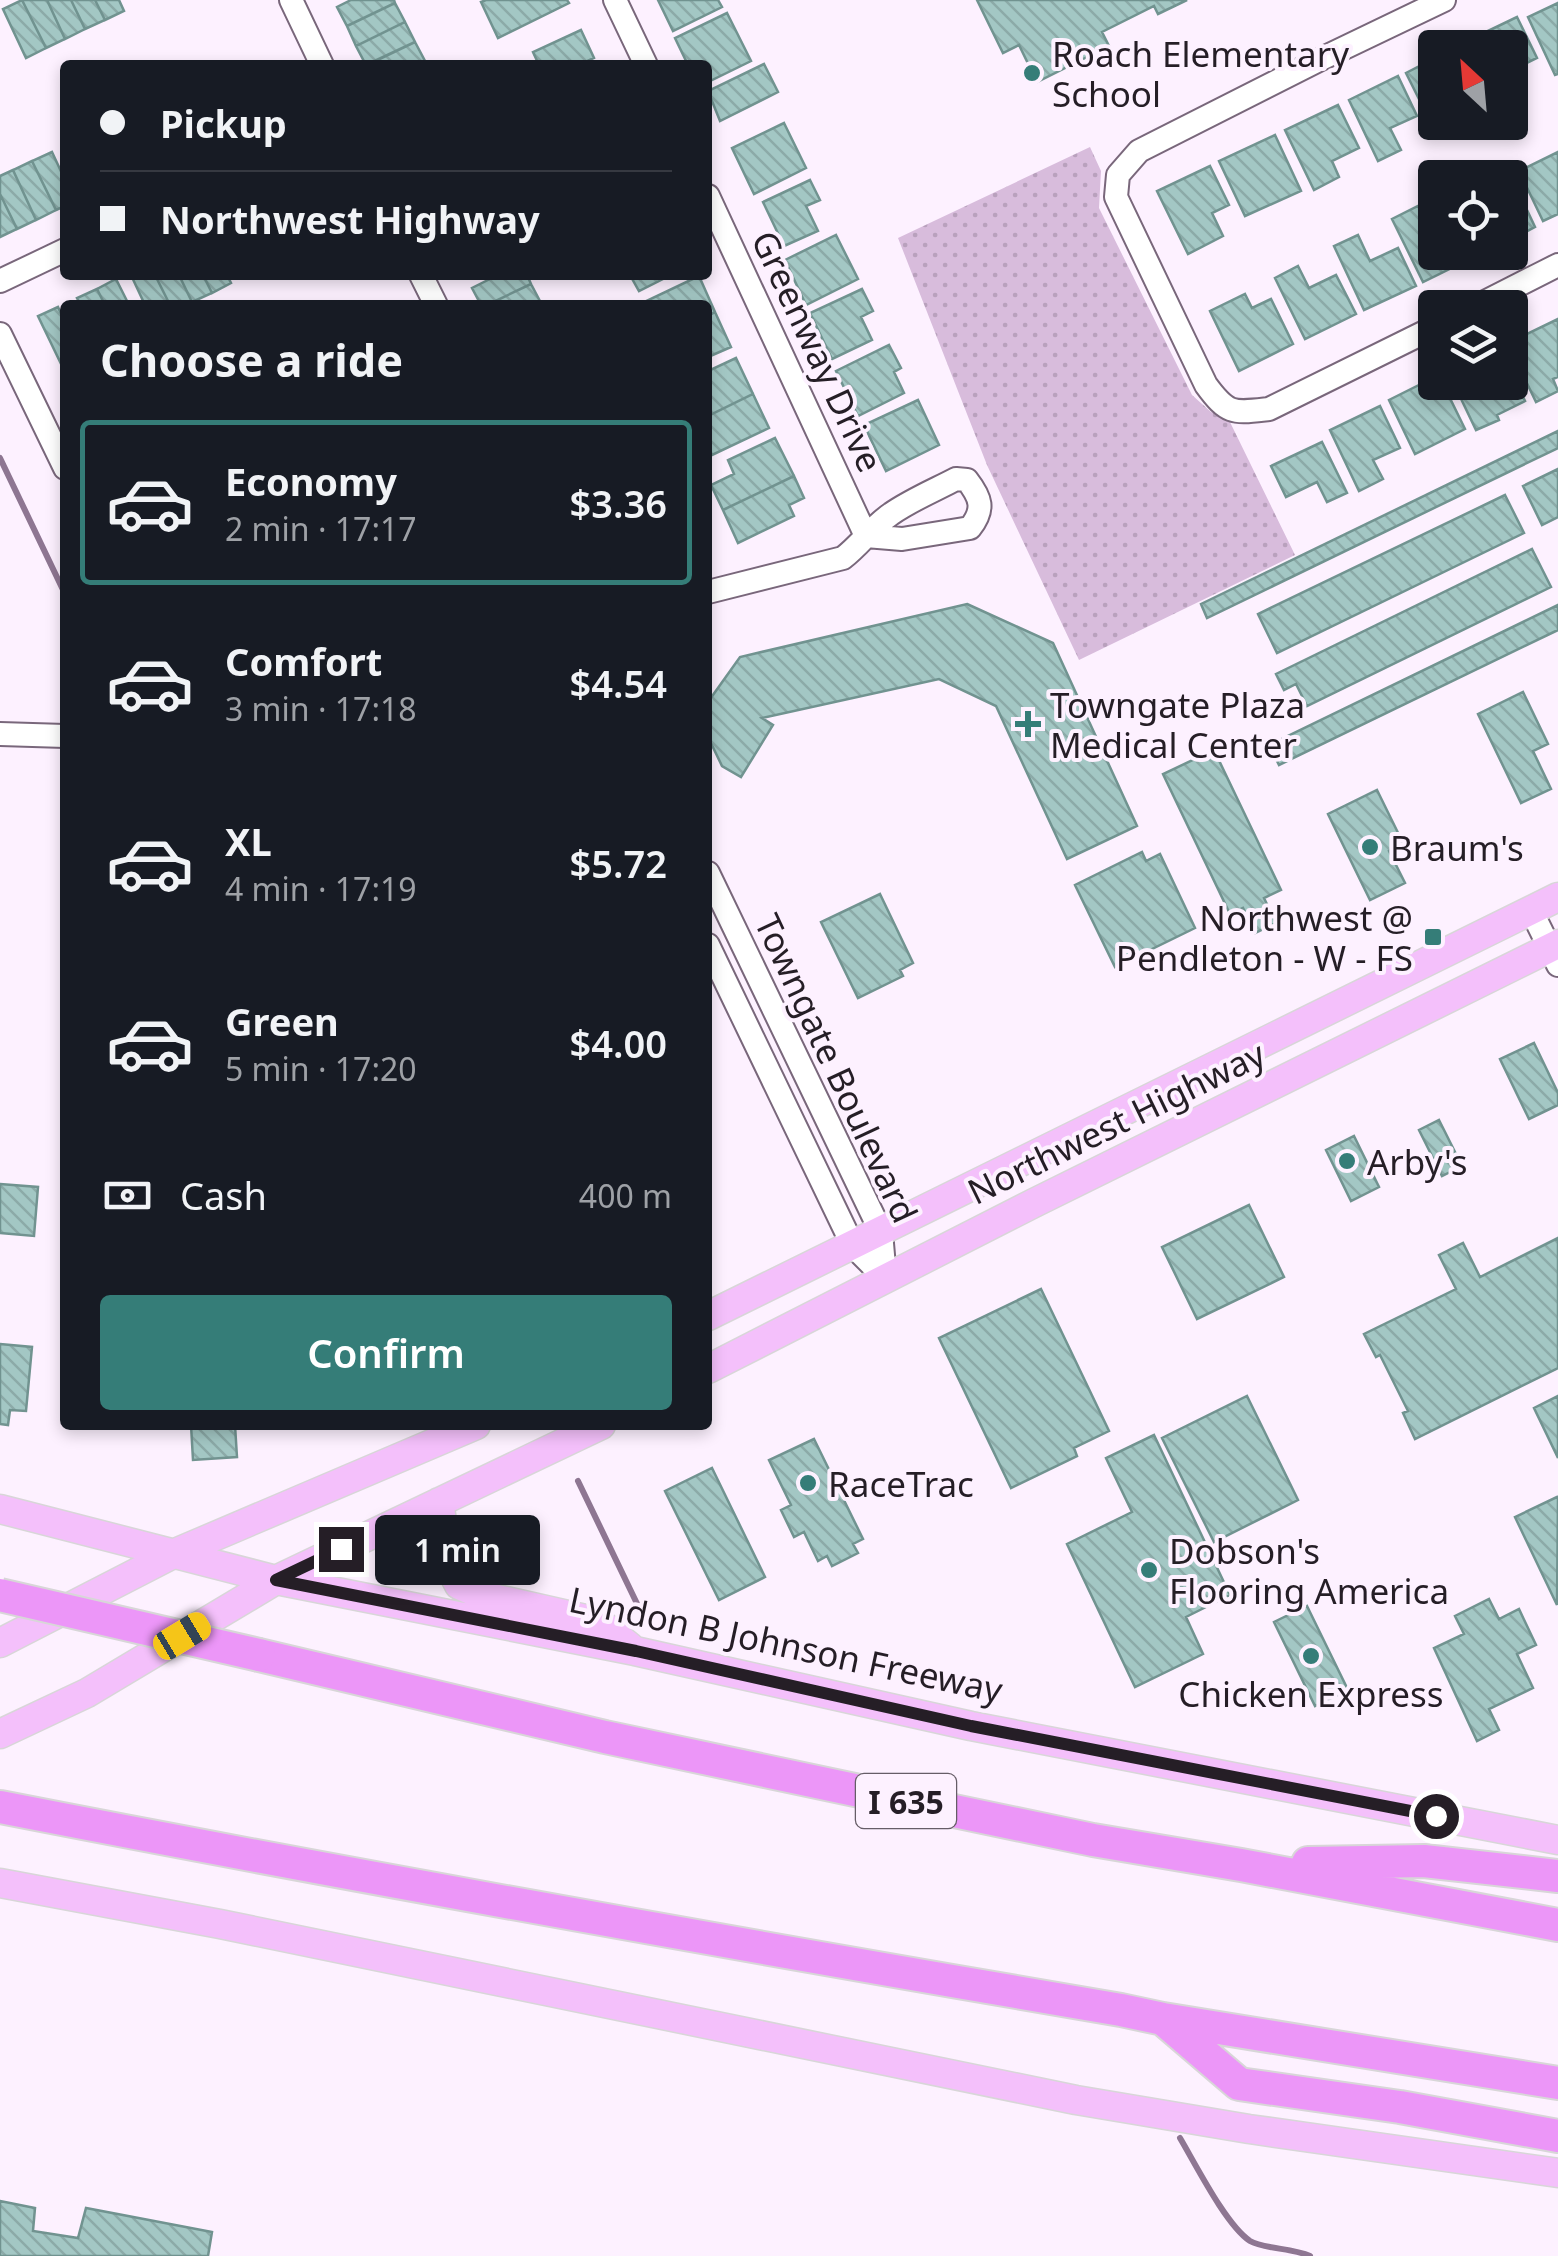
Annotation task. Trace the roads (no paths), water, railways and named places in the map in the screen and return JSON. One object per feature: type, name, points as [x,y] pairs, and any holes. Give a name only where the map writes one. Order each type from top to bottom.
[{"type":"highway","name":"I 635","points":[[0,1595],[605,1737],[1075,1836],[1558,1925]]},
{"type":"highway","points":[[0,1807],[306,1867],[1163,2020],[1558,2083]]},
{"type":"highway","points":[[1242,1865],[1424,1861],[1558,1876]]},
{"type":"highway","points":[[1163,2020],[1239,2084],[1400,2107],[1558,2136]]},
{"type":"main road","name":"Northwest Highway","points":[[712,1314],[1558,896]]},
{"type":"main road","name":"Northwest Highway","points":[[712,1367],[1286,1080],[1555,952]]},
{"type":"main road","points":[[1267,1042],[1286,1080]]},
{"type":"main road","points":[[0,1643],[173,1554],[464,1430]]},
{"type":"main road","points":[[0,1734],[87,1693],[276,1580],[590,1430]]},
{"type":"main road","points":[[438,1502],[444,1556],[459,1584],[484,1596],[599,1622],[636,1651]]},
{"type":"main road","name":"Lyndon B Johnson Freeway","points":[[0,1509],[276,1580],[636,1651],[971,1726],[1558,1840]]},
{"type":"main road","points":[[0,1883],[239,1928],[1076,2100],[1249,2130],[1558,2173]]},
{"type":"street","points":[[291,0],[320,60]]},
{"type":"street","points":[[615,0],[644,60]]},
{"type":"street","points":[[1418,334],[1269,409],[1243,412],[1222,406],[1206,385],[1116,197],[1118,175],[1139,151],[1444,0]]},
{"type":"street","name":"Greenway Drive","points":[[712,205],[866,536],[843,558],[712,591]]},
{"type":"street","points":[[0,281],[60,252]]},
{"type":"street","points":[[1509,290],[1558,265]]},
{"type":"street","points":[[0,334],[60,458]]},
{"type":"street","points":[[0,734],[60,736]]},
{"type":"street","points":[[1530,910],[1555,952]]},
{"type":"street","name":"Towngate Boulevard","points":[[717,915],[881,1232],[885,1278]]},
{"type":"street","name":"Towngate Boulevard","points":[[712,953],[853,1246],[885,1278]]},
{"type":"waterway","points":[[0,458],[60,584]]},
{"type":"waterway","points":[[578,1481],[642,1614]]},
{"type":"waterway","points":[[1180,2138],[1212,2194],[1241,2233],[1256,2244],[1310,2256]]},
{"type":"place","name":"Roach Elementary School","points":[[1032,73]]},
{"type":"place","name":"Towngate Plaza Medical Center","points":[[1028,724]]},
{"type":"place","name":"Braum's","points":[[1370,847]]},
{"type":"place","name":"Northwest @ Pendleton - W - FS","points":[[1433,937]]},
{"type":"place","name":"Arby's","points":[[1347,1161]]},
{"type":"place","name":"RaceTrac","points":[[808,1483]]},
{"type":"place","name":"Dobson's Flooring America","points":[[1149,1570]]},
{"type":"place","name":"Chicken Express","points":[[1311,1656]]}]
